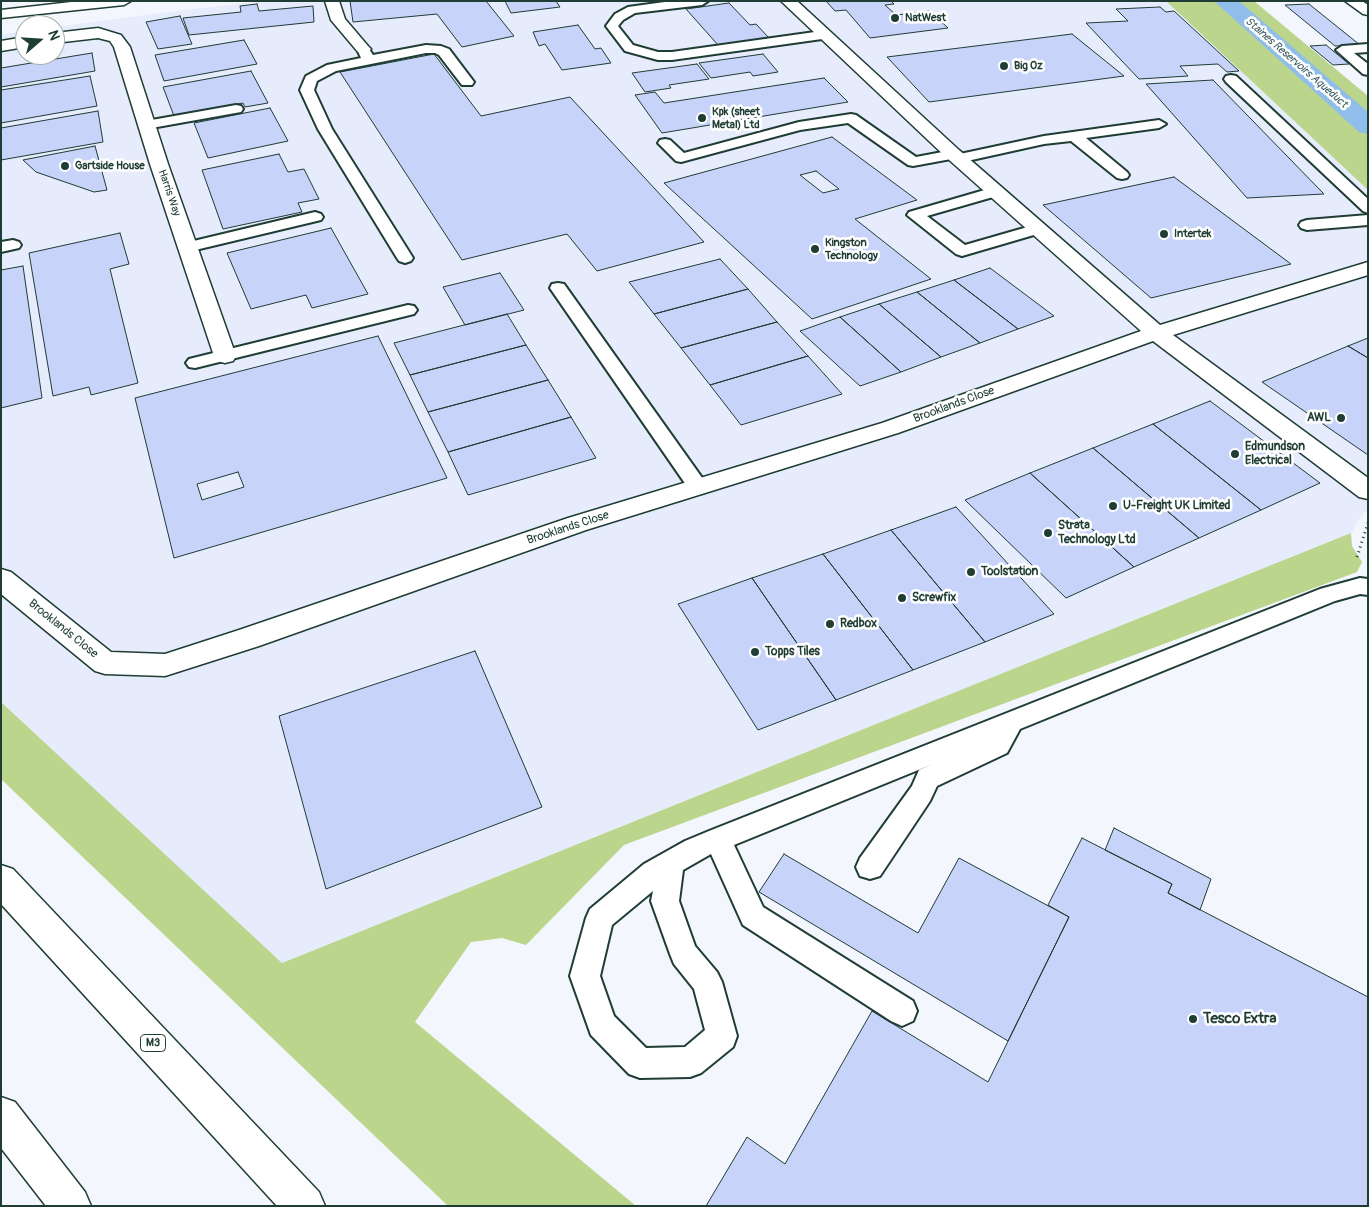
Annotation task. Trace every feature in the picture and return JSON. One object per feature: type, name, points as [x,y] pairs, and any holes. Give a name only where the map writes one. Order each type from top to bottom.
[{"type":"main road","points":[[1,14],[124,1]]},
{"type":"main road","points":[[332,1],[338,20],[366,55]]},
{"type":"main road","points":[[788,1],[822,35],[956,157],[1156,333],[1368,491]]},
{"type":"main road","points":[[1352,1],[1368,11]]},
{"type":"main road","name":"Harris Way","points":[[65,37],[83,34],[109,35],[116,38],[122,47],[146,126],[225,356]]},
{"type":"main road","points":[[1,46],[15,44]]},
{"type":"main road","name":"Brooklands Close","points":[[1,579],[105,662],[166,665],[577,524],[890,428],[1156,333],[1368,268]]},
{"type":"main road","name":"M3","points":[[1,880],[305,1206]]},
{"type":"main road","points":[[1,1116],[71,1206]]},
{"type":"lane","points":[[702,1],[632,10],[619,17],[612,26],[629,48],[658,56],[672,56],[822,35]]},
{"type":"lane","points":[[1368,48],[1342,50],[1368,71]]},
{"type":"lane","points":[[405,258],[325,129],[307,90],[311,79],[332,68],[366,55],[426,49],[437,49],[444,52],[467,82]]},
{"type":"lane","points":[[1231,79],[1368,208]]},
{"type":"lane","points":[[146,126],[236,109]]},
{"type":"lane","points":[[665,144],[680,158],[799,126],[851,118],[913,162],[956,157],[1044,140],[1160,124]]},
{"type":"lane","points":[[1074,136],[1122,175]]},
{"type":"lane","points":[[995,192],[915,215],[962,251],[1038,229]]},
{"type":"lane","points":[[188,247],[315,216]]},
{"type":"lane","points":[[1307,225],[1368,220]]},
{"type":"lane","points":[[558,288],[698,487]]},
{"type":"lane","points":[[194,363],[408,310]]},
{"type":"lane","points":[[670,864],[665,902],[684,954],[707,982],[722,1036],[690,1062],[640,1063],[602,1025],[585,976],[600,918],[654,874],[670,864],[694,849],[718,839],[1328,595],[1360,586],[1368,587]]},
{"type":"lane","points":[[870,867],[921,793],[928,778],[998,746],[1012,721]]},
{"type":"lane","points":[[718,839],[753,916],[902,1011]]},
{"type":"shaded area","points":[[264,1],[1166,1],[1368,190],[1368,512],[1364,512],[1351,533],[282,963],[1,702],[1,35],[15,33],[15,65],[65,65],[65,26]]},
{"type":"green space","points":[[1166,1],[1254,1],[1368,96],[1368,190]]},
{"type":"green space","points":[[1351,533],[1352,546],[1362,562],[1357,572],[624,845],[526,945],[502,938],[471,942],[415,1022],[636,1206],[448,1206],[1,779],[1,702],[282,963]]},
{"type":"building","points":[[350,1],[486,1],[514,36],[462,47],[437,14],[353,22]]},
{"type":"building","points":[[505,1],[556,1],[560,7],[511,13]]},
{"type":"building","name":"NatWest","points":[[826,1],[891,1],[894,4],[885,5],[896,15],[930,11],[948,28],[870,38],[846,10],[835,11]]},
{"type":"building","points":[[729,3],[750,25],[756,24],[769,38],[718,45],[686,9]]},
{"type":"building","points":[[257,4],[259,11],[313,6],[314,22],[189,35],[183,18],[241,12],[240,6]]},
{"type":"building","points":[[1309,4],[1360,45],[1335,46],[1285,5]]},
{"type":"building","points":[[1160,7],[1166,12],[1174,11],[1239,71],[1227,72],[1218,64],[1180,66],[1188,76],[1139,79],[1086,23],[1128,21],[1116,9]]},
{"type":"building","points":[[180,16],[192,44],[158,49],[146,22]]},
{"type":"building","points":[[578,25],[595,49],[601,48],[611,63],[562,70],[545,44],[539,46],[533,32]]},
{"type":"building","name":"Big Oz","points":[[1072,34],[1124,76],[929,102],[887,57]]},
{"type":"building","points":[[244,40],[257,64],[164,81],[155,55]]},
{"type":"building","points":[[1326,45],[1349,64],[1333,65],[1310,46]]},
{"type":"building","points":[[92,53],[95,71],[1,87],[1,68],[19,65],[65,65],[65,57]]},
{"type":"building","points":[[434,54],[481,116],[570,97],[704,242],[597,271],[567,234],[462,260],[340,72]]},
{"type":"building","points":[[763,54],[778,72],[753,76],[750,72],[711,78],[699,63]]},
{"type":"building","points":[[697,64],[709,79],[669,85],[671,88],[645,92],[632,73]]},
{"type":"building","points":[[251,71],[268,103],[245,107],[243,103],[174,116],[163,87]]},
{"type":"building","points":[[90,76],[97,106],[1,123],[1,90]]},
{"type":"building","name":"Kpk (sheet Metal) Ltd","points":[[824,78],[848,102],[662,133],[635,95],[655,92],[664,103]]},
{"type":"building","points":[[1213,80],[1324,194],[1247,198],[1146,84]]},
{"type":"building","points":[[270,108],[288,141],[208,158],[194,123]]},
{"type":"building","points":[[98,111],[103,142],[1,160],[1,128]]},
{"type":"building","name":"Kingston Technology","points":[[832,137],[917,200],[855,219],[931,279],[812,319],[664,183]],"holes":[[[816,171],[839,189],[823,193],[800,175]]]},
{"type":"building","name":"Gartside House","points":[[95,146],[107,190],[94,192],[36,172],[23,160]]},
{"type":"building","points":[[279,154],[288,172],[304,169],[319,199],[298,203],[302,212],[223,229],[202,170]]},
{"type":"building","name":"Intertek","points":[[1174,177],[1291,264],[1151,298],[1043,205]]},
{"type":"building","points":[[331,228],[368,294],[312,308],[306,295],[251,309],[227,253]]},
{"type":"building","points":[[120,233],[129,264],[110,269],[138,383],[91,395],[89,387],[53,396],[29,253]]},
{"type":"building","points":[[720,259],[748,289],[654,314],[629,282]]},
{"type":"building","points":[[23,266],[42,398],[1,408],[1,270]]},
{"type":"building","points":[[990,268],[1054,316],[1018,329],[954,280]]},
{"type":"building","points":[[500,273],[524,310],[465,325],[443,287]]},
{"type":"building","points":[[954,280],[1018,329],[980,343],[917,292]]},
{"type":"building","points":[[748,289],[777,322],[681,348],[654,314]]},
{"type":"building","points":[[917,292],[980,343],[941,357],[879,304]]},
{"type":"building","points":[[879,304],[941,357],[901,372],[840,317]]},
{"type":"building","points":[[507,314],[526,345],[410,375],[394,343]]},
{"type":"building","points":[[840,317],[901,372],[860,386],[800,331]]},
{"type":"building","points":[[777,322],[808,356],[710,385],[681,348]]},
{"type":"building","points":[[378,336],[447,478],[174,558],[135,398]],"holes":[[[238,472],[244,487],[202,500],[197,484]]]},
{"type":"building","points":[[1368,338],[1368,358],[1348,346]]},
{"type":"building","points":[[526,345],[548,380],[428,412],[410,375]]},
{"type":"building","name":"AWL","points":[[1348,346],[1368,358],[1368,455],[1262,382]]},
{"type":"building","points":[[808,356],[842,394],[741,425],[710,385]]},
{"type":"building","points":[[548,380],[571,417],[448,452],[428,412]]},
{"type":"building","name":"Edmundson Electrical","points":[[1210,401],[1320,483],[1261,510],[1153,424]]},
{"type":"building","points":[[571,417],[596,458],[468,495],[448,452]]},
{"type":"building","name":"U-Freight UK Limited","points":[[1153,424],[1261,510],[1199,538],[1093,448]]},
{"type":"building","name":"U-Freight UK Limited","points":[[1093,448],[1199,538],[1134,567],[1030,473]]},
{"type":"building","name":"Strata Technology Ltd","points":[[1030,473],[1134,567],[1066,598],[965,500]]},
{"type":"building","name":"Toolstation","points":[[956,507],[1054,614],[985,642],[891,530]]},
{"type":"building","name":"Screwfix","points":[[891,530],[985,642],[913,670],[823,554]]},
{"type":"building","name":"Redbox","points":[[823,554],[913,670],[836,700],[752,578]]},
{"type":"building","name":"Topps Tiles","points":[[752,578],[836,700],[758,730],[678,604]]},
{"type":"building","points":[[475,651],[542,807],[326,889],[279,716]]},
{"type":"building","points":[[1114,828],[1211,879],[1200,910],[1168,893],[1172,884],[1105,850]]},
{"type":"building","name":"Tesco Extra","points":[[1082,838],[1172,884],[1168,893],[1368,997],[1368,1206],[706,1206],[747,1137],[785,1164],[872,1011],[988,1082],[1069,917],[1048,905]]},
{"type":"building","points":[[784,854],[918,933],[959,858],[1069,917],[1008,1041],[759,892]]},
{"type":"waterway","name":"Staines Reservoirs Aqueduct","points":[[1225,1],[1368,126]]},
{"type":"place","name":"NatWest","points":[[895,18]]},
{"type":"place","name":"Big Oz","points":[[1004,66]]},
{"type":"place","name":"Kpk (sheet Metal) Ltd","points":[[702,118]]},
{"type":"place","name":"Gartside House","points":[[65,166]]},
{"type":"place","name":"Intertek","points":[[1164,234]]},
{"type":"place","name":"Kingston Technology","points":[[815,249]]},
{"type":"place","name":"AWL","points":[[1341,418]]},
{"type":"place","name":"Edmundson Electrical","points":[[1235,454]]},
{"type":"place","name":"U-Freight UK Limited","points":[[1113,506]]},
{"type":"place","name":"Strata Technology Ltd","points":[[1048,533]]},
{"type":"place","name":"Toolstation","points":[[971,572]]},
{"type":"place","name":"Screwfix","points":[[902,598]]},
{"type":"place","name":"Redbox","points":[[830,624]]},
{"type":"place","name":"Topps Tiles","points":[[755,652]]},
{"type":"place","name":"Tesco Extra","points":[[1193,1019]]}]
